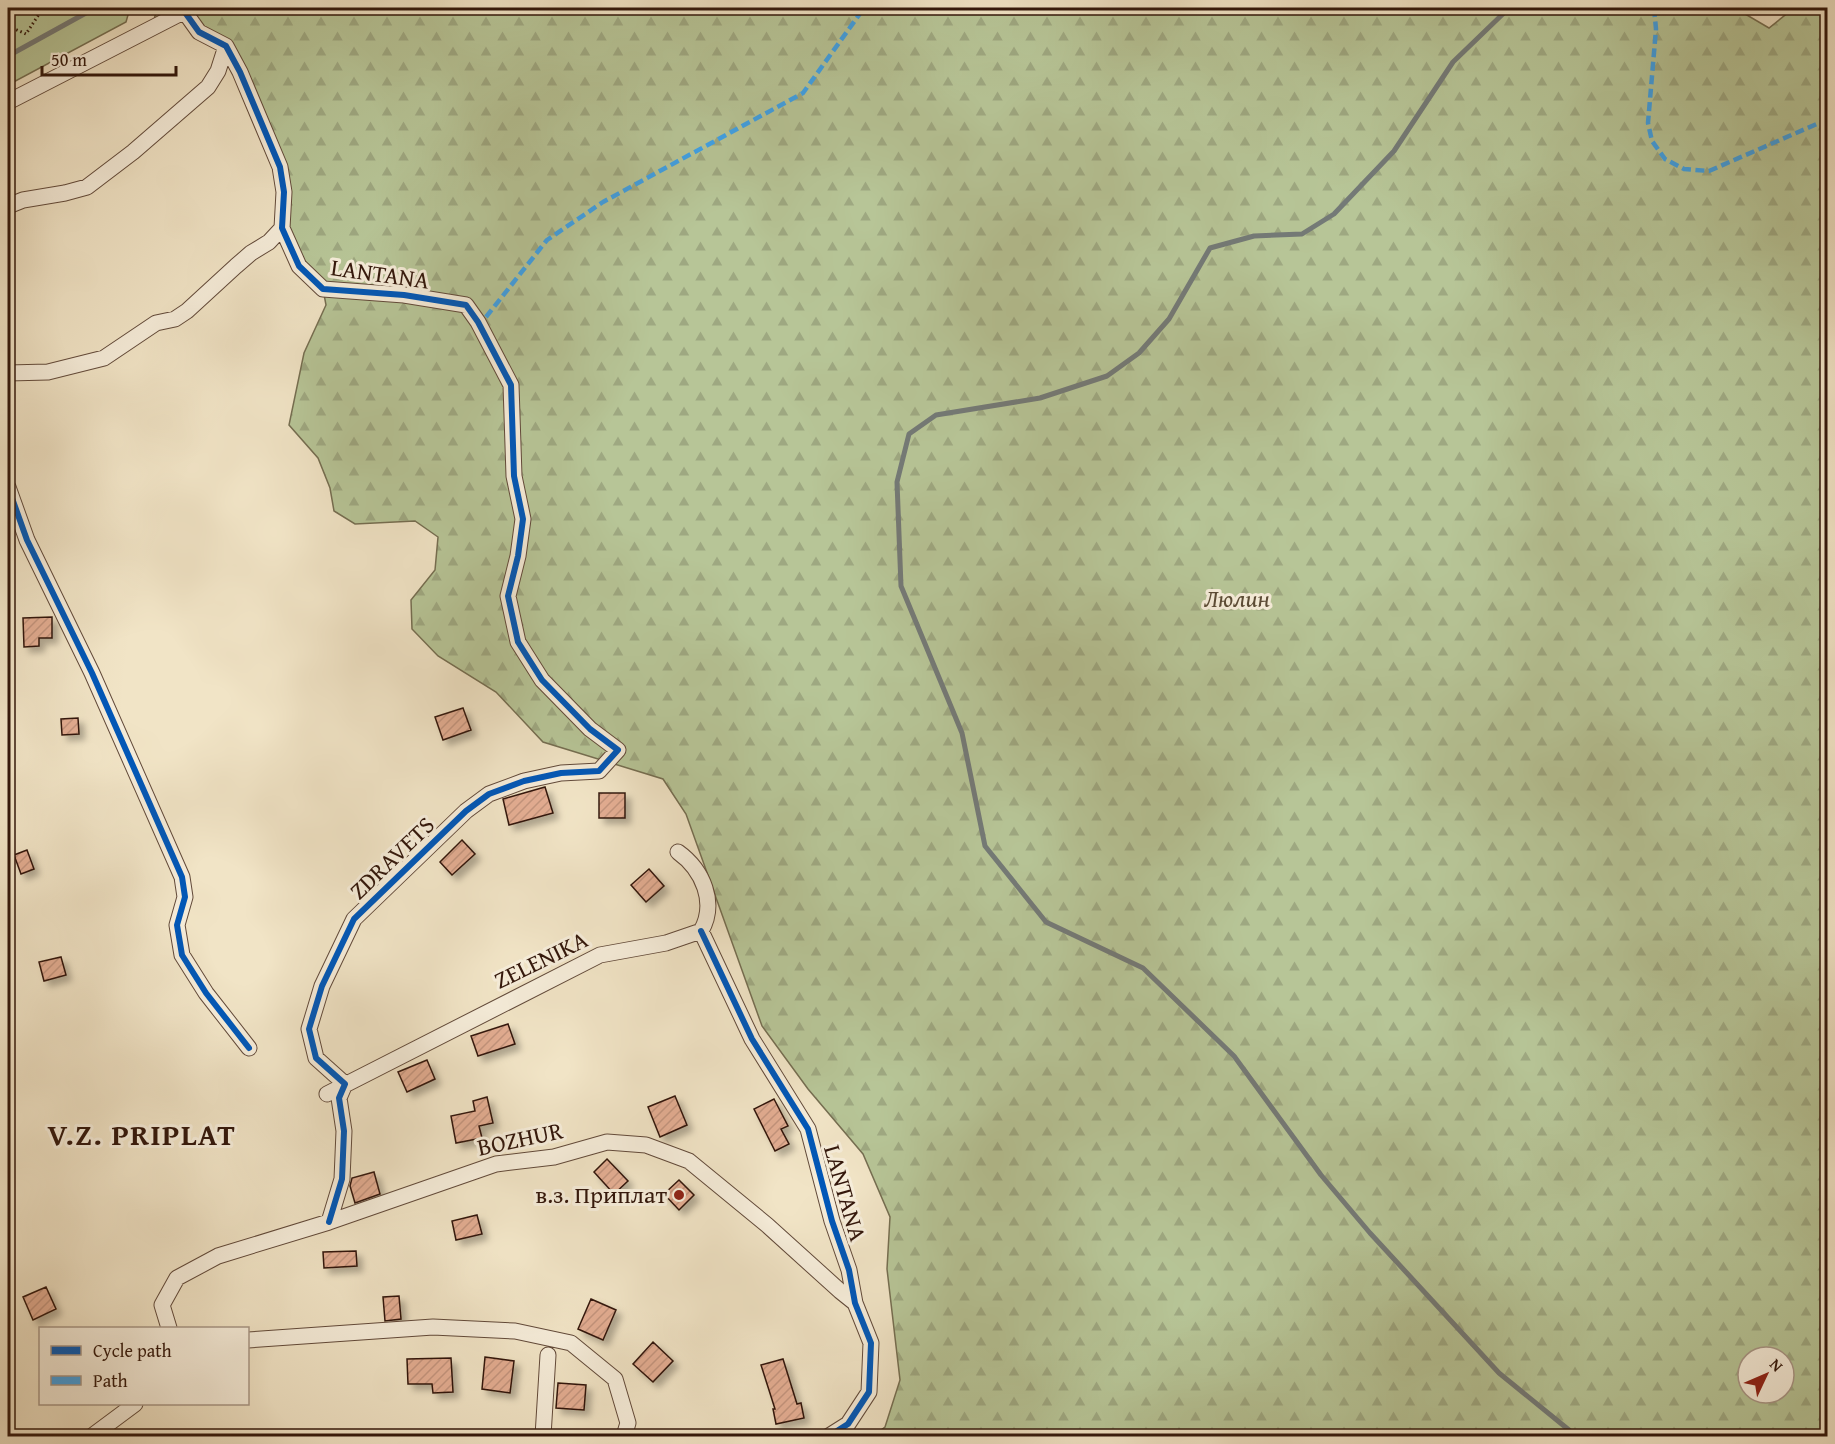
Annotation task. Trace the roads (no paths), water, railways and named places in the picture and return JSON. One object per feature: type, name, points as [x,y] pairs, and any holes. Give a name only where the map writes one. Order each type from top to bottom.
[{"type":"street","points":[[8,102],[188,9],[199,32],[226,46],[280,167],[284,192],[282,228],[270,242],[252,253],[175,319],[156,323],[104,358],[48,372],[8,373]]},
{"type":"street","points":[[8,206],[23,200],[87,187],[133,152],[208,87],[218,71],[226,46]]},
{"type":"street","name":"LANTANA","points":[[282,228],[298,266],[323,289],[404,295],[466,305]]},
{"type":"street","points":[[466,305],[486,317]]},
{"type":"street","name":"ZDRAVETS","points":[[345,1084],[316,1058],[309,1029],[322,986],[354,919],[466,811],[489,794],[524,781],[561,773],[599,771],[618,750],[590,729],[542,680],[518,642],[508,596],[518,556],[523,519],[514,476],[511,385],[478,322],[466,305]]},
{"type":"street","points":[[8,487],[27,540],[92,673],[182,877],[185,897],[177,925],[182,955],[206,993],[249,1048]]},
{"type":"street","points":[[678,852],[692,861],[704,882],[708,904],[707,919],[701,931]]},
{"type":"street","name":"LANTANA","points":[[701,931],[752,1039],[808,1129],[832,1221],[849,1270],[855,1303],[871,1343],[869,1392],[848,1424],[829,1437]]},
{"type":"street","name":"ZELENIKA","points":[[327,1094],[600,955],[666,943],[701,931]]},
{"type":"street","points":[[329,1222],[342,1179],[344,1131],[339,1098],[345,1084]]},
{"type":"street","name":"BOZHUR","points":[[169,1327],[162,1305],[177,1278],[218,1256],[329,1222],[496,1164],[554,1157],[607,1142],[646,1145],[689,1161],[767,1225],[855,1303]]},
{"type":"street","points":[[249,1340],[433,1327],[515,1331],[572,1343],[615,1380],[628,1423],[624,1437]]},
{"type":"street","points":[[543,1437],[548,1355]]},
{"type":"street","points":[[92,1437],[134,1405]]},
{"type":"waterway","points":[[8,56],[95,8]]},
{"type":"waterway","points":[[1509,8],[1453,62],[1394,151],[1334,214],[1302,234],[1254,236],[1210,248],[1169,319],[1139,353],[1107,376],[1040,398],[936,415],[909,434],[897,482],[901,586],[962,733],[985,846],[1046,922],[1143,968],[1234,1056],[1321,1175],[1370,1233],[1499,1373],[1569,1430],[1573,1436]]},
{"type":"waterway","points":[[1618,8],[1628,12]]},
{"type":"place","name":"в.з. Приплат","points":[[679,1195]]},
{"type":"district","name":"V.Z. PRIPLAT","points":[[142,1135]]},
{"type":"park label","name":"Люлин","points":[[1237,599]]}]
